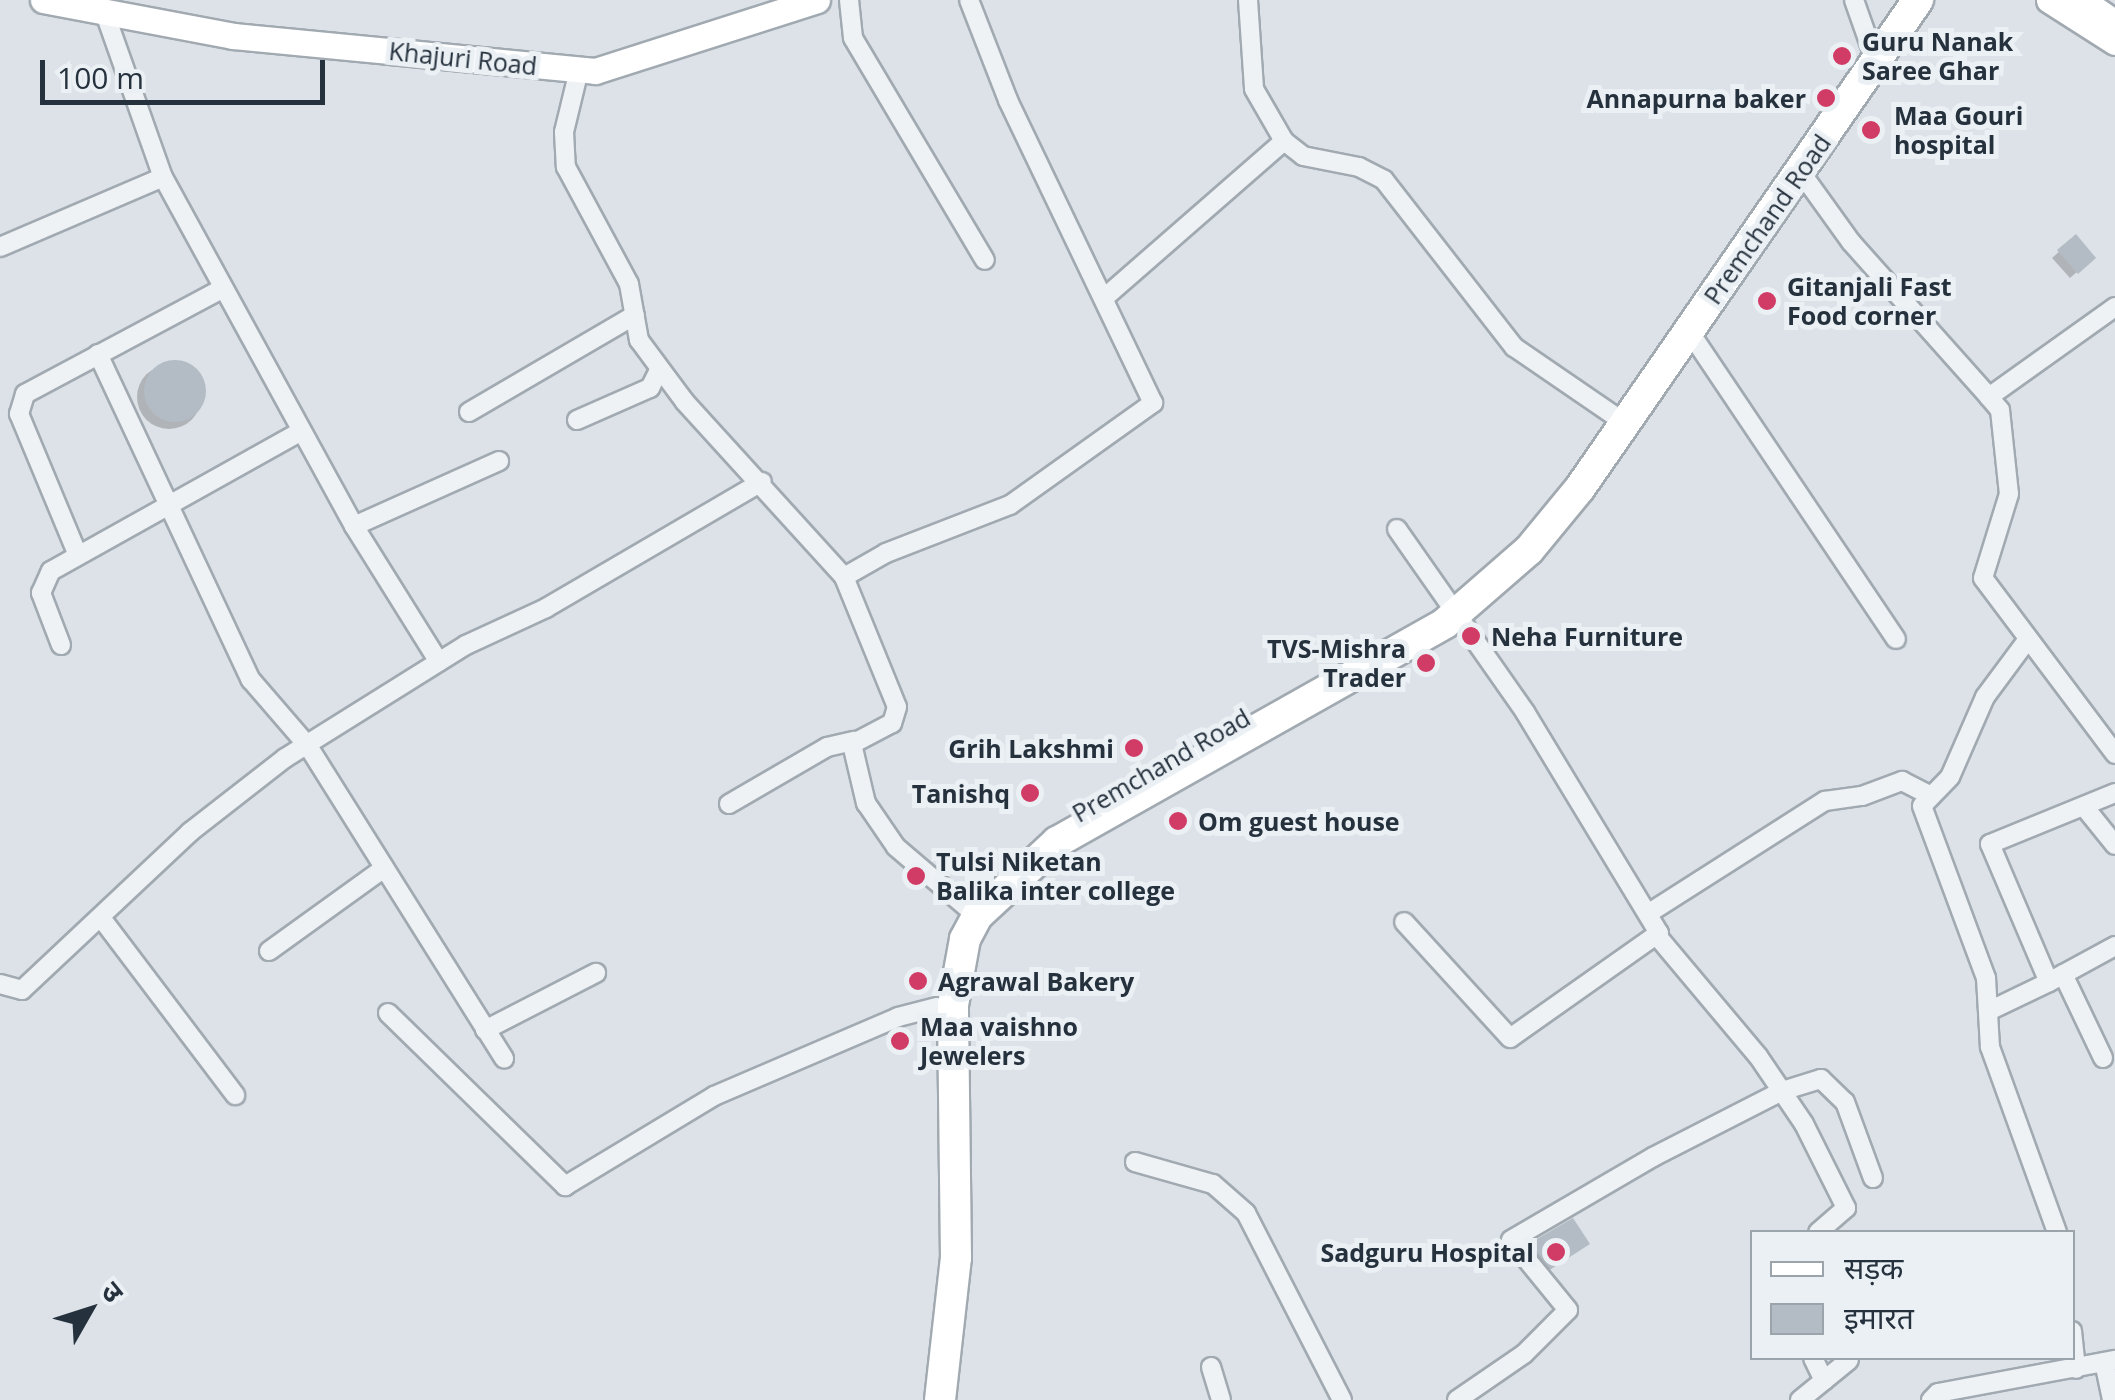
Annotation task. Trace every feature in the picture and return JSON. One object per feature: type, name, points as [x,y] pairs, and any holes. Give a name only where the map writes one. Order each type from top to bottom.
[{"type":"highway","name":"Premchand Road","points":[[924,1400],[940,1233],[937,1007],[943,958],[970,910],[1057,842],[1450,607],[1553,525],[1876,62],[1895,15],[1918,0]]},
{"type":"highway","points":[[2077,0],[2115,26]]},
{"type":"highway","name":"Premchand Road","points":[[940,1400],[956,1258],[953,1005],[970,910]]},
{"type":"street","name":"Khajuri Road","points":[[43,0],[103,8],[233,36],[595,72],[801,2]]},
{"type":"street","points":[[849,0],[854,38],[985,260]]},
{"type":"street","points":[[844,577],[886,553],[1010,505],[1149,407],[1152,396],[1008,100],[969,0]]},
{"type":"street","points":[[1248,0],[1254,88],[1284,141],[1304,156],[1359,167],[1384,180],[1514,347],[1625,423]]},
{"type":"street","points":[[1854,0],[1876,62]]},
{"type":"street","points":[[2049,0],[2115,42]]},
{"type":"street","points":[[103,8],[162,178],[300,432],[439,662]]},
{"type":"street","points":[[579,70],[564,132],[566,167],[623,270],[639,340],[659,370],[844,577],[897,714],[854,741],[827,748],[729,804]]},
{"type":"street","points":[[1104,298],[1284,141]]},
{"type":"street","points":[[1800,171],[1851,242],[2000,410],[2008,494],[1983,578],[2115,754]]},
{"type":"street","points":[[0,247],[162,178]]},
{"type":"street","points":[[78,554],[20,414],[24,394],[222,288]]},
{"type":"street","points":[[1989,397],[2115,307]]},
{"type":"street","points":[[470,412],[636,315]]},
{"type":"street","points":[[1689,332],[1896,639]]},
{"type":"street","points":[[98,354],[251,680],[308,746],[504,1059]]},
{"type":"street","points":[[577,420],[650,388],[659,370]]},
{"type":"street","points":[[61,645],[44,605],[44,579],[78,554],[300,432]]},
{"type":"street","points":[[354,526],[499,461]]},
{"type":"street","points":[[0,984],[22,990],[102,919],[190,832],[308,746],[439,662],[762,482]]},
{"type":"street","points":[[1397,529],[1649,913],[1658,937],[1782,1092],[1844,1202],[1841,1217],[1821,1230]]},
{"type":"street","points":[[2028,639],[1985,697],[1950,777],[1928,794],[1924,812],[1993,1009],[1990,1047],[2056,1230]]},
{"type":"street","points":[[854,741],[866,804],[879,829],[970,910]]},
{"type":"street","points":[[1649,913],[1808,808],[1902,780],[1928,794]]},
{"type":"street","points":[[2103,1058],[2056,978],[1990,844],[2086,809],[2115,793]]},
{"type":"street","points":[[2086,809],[2115,845]]},
{"type":"street","points":[[269,951],[384,868]]},
{"type":"street","points":[[102,919],[235,1094]]},
{"type":"street","points":[[1404,922],[1510,1038],[1658,937]]},
{"type":"street","points":[[1993,1009],[2115,946]]},
{"type":"street","points":[[485,1030],[596,973]]},
{"type":"street","points":[[388,1014],[565,1186],[714,1096],[898,1017],[937,1007]]},
{"type":"street","points":[[1457,1400],[1524,1354],[1568,1310],[1511,1240],[1782,1092],[1821,1079],[1845,1102],[1874,1178]]},
{"type":"street","points":[[1136,1162],[1213,1184],[1246,1213],[1342,1400]]},
{"type":"street","points":[[2075,1359],[2076,1368]]},
{"type":"street","points":[[1813,1360],[1821,1389]]},
{"type":"street","points":[[1800,1400],[1821,1389],[1849,1360]]},
{"type":"street","points":[[1931,1400],[1938,1393],[2110,1361],[2112,1400]]},
{"type":"street","points":[[1211,1366],[1221,1400]]},
{"type":"building","points":[[2076,234],[2096,258],[2078,274],[2057,250]]},
{"type":"building","points":[[175,360],[197,369],[206,391],[197,413],[175,422],[153,413],[144,391],[153,369]]},
{"type":"building","points":[[1573,1218],[1590,1244],[1551,1269],[1530,1243]]},
{"type":"place","name":"Guru Nanak Saree Ghar","points":[[1842,56]]},
{"type":"place","name":"Annapurna baker","points":[[1826,98]]},
{"type":"place","name":"Maa Gouri hospital","points":[[1871,130]]},
{"type":"place","name":"Gitanjali Fast Food corner","points":[[1767,301]]},
{"type":"place","name":"Neha Furniture","points":[[1471,636]]},
{"type":"place","name":"TVS-Mishra Trader","points":[[1426,663]]},
{"type":"place","name":"Grih Lakshmi","points":[[1134,748]]},
{"type":"place","name":"Tanishq","points":[[1030,793]]},
{"type":"place","name":"Om guest house","points":[[1178,821]]},
{"type":"place","name":"Tulsi Niketan Balika inter college","points":[[916,876]]},
{"type":"place","name":"Agrawal Bakery","points":[[918,981]]},
{"type":"place","name":"Maa vaishno Jewelers","points":[[900,1041]]},
{"type":"place","name":"Sadguru Hospital","points":[[1556,1252]]}]
